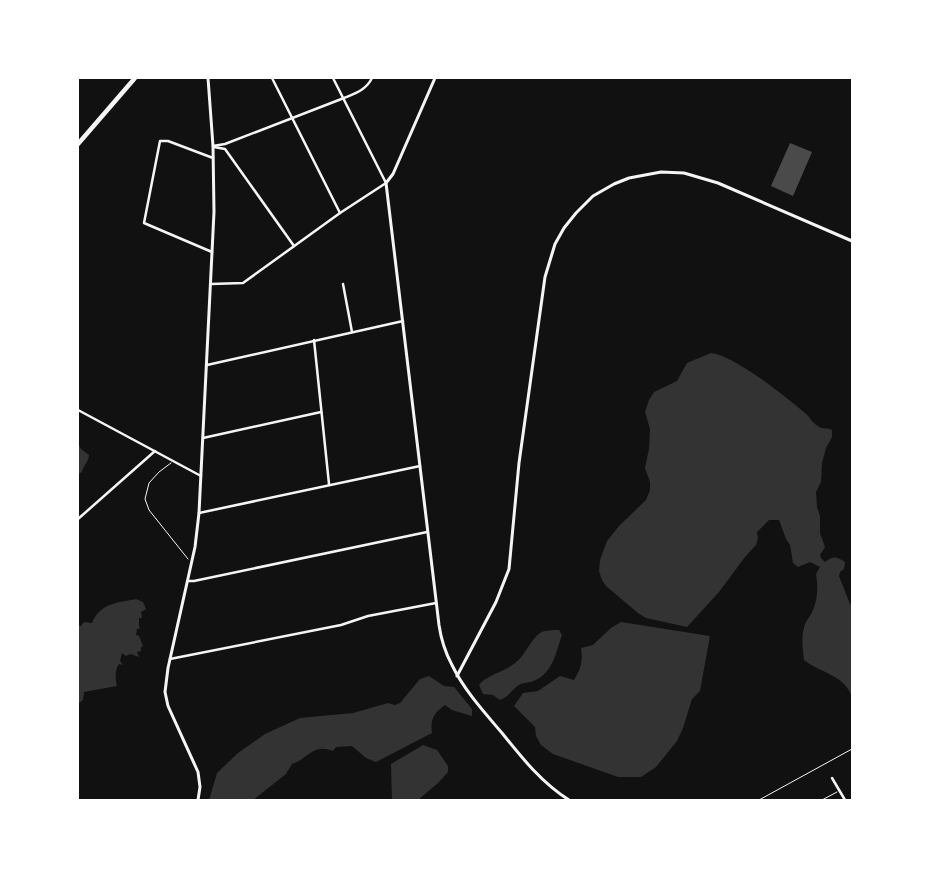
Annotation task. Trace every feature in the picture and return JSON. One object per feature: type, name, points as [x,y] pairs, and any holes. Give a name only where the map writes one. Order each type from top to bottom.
[{"type":"main road","points":[[78,144],[135,78]]},
{"type":"street","points":[[198,800],[200,787],[198,772],[166,700],[165,685],[196,547],[199,513],[206,365],[214,253],[215,186],[208,78]]},
{"type":"street","points":[[272,78],[340,213]]},
{"type":"street","points":[[334,78],[386,183],[404,321],[427,532],[443,645],[458,676],[486,714],[539,777],[556,792],[569,800]]},
{"type":"street","points":[[213,146],[225,144],[363,90],[372,78]]},
{"type":"street","points":[[211,284],[243,283],[340,213],[386,183],[392,174],[435,78]]},
{"type":"street","points":[[213,158],[168,142],[160,142],[144,223],[214,253]]},
{"type":"street","points":[[213,146],[225,149],[294,246]]},
{"type":"street","points":[[458,676],[496,602],[509,569],[519,463],[545,277],[556,244],[564,228],[576,213],[594,196],[628,178],[661,172],[684,173],[718,183],[852,241]]},
{"type":"street","points":[[342,284],[352,332]]},
{"type":"street","points":[[206,365],[404,321]]},
{"type":"street","points":[[314,340],[329,484]]},
{"type":"street","points":[[78,410],[201,476]]},
{"type":"street","points":[[202,438],[321,412]]},
{"type":"street","points":[[78,519],[155,451]]},
{"type":"street","points":[[199,513],[420,466]]},
{"type":"street","points":[[188,581],[427,532]]},
{"type":"street","points":[[170,659],[436,603]]},
{"type":"street","points":[[832,778],[845,800]]},
{"type":"path","points":[[173,461],[170,466],[159,472],[149,483],[145,499],[146,505],[180,551],[192,562]]},
{"type":"path","points":[[759,800],[852,749]]},
{"type":"path","points":[[822,800],[839,791]]},
{"type":"shaded area","points":[[711,353],[733,361],[746,369],[785,397],[816,425],[832,430],[832,437],[826,448],[822,463],[821,482],[816,492],[820,516],[820,533],[825,547],[820,555],[825,562],[835,558],[845,562],[844,569],[840,572],[839,576],[852,605],[852,697],[849,690],[838,679],[804,660],[803,632],[816,601],[816,574],[820,567],[810,562],[798,567],[793,563],[790,545],[779,520],[769,520],[757,532],[756,545],[719,592],[687,627],[646,618],[606,586],[602,580],[599,571],[600,560],[607,541],[619,526],[646,500],[650,490],[650,482],[645,468],[649,449],[650,429],[645,412],[649,400],[654,392],[677,381],[687,363]]},
{"type":"shaded area","points":[[78,443],[81,449],[89,455],[82,472],[78,474]]},
{"type":"shaded area","points":[[136,599],[143,602],[146,609],[141,612],[142,618],[139,618],[139,627],[141,628],[137,629],[136,635],[139,636],[143,646],[141,651],[137,652],[139,657],[130,654],[126,656],[122,653],[120,661],[123,665],[119,664],[116,671],[117,686],[84,692],[83,700],[78,704],[78,625],[81,626],[84,622],[92,623],[105,607]]},
{"type":"shaded area","points":[[621,622],[710,636],[700,691],[692,699],[677,741],[656,767],[641,777],[618,777],[553,754],[541,745],[536,736],[535,727],[514,706],[523,693],[538,691],[560,676],[574,680],[581,665],[581,648],[593,645],[611,628]]},
{"type":"shaded area","points":[[559,630],[562,635],[556,655],[546,673],[532,682],[521,684],[500,700],[493,695],[483,694],[479,685],[515,663],[540,633]]},
{"type":"shaded area","points":[[429,676],[444,686],[454,687],[472,709],[472,716],[452,710],[445,705],[434,717],[432,733],[376,762],[366,758],[352,746],[336,747],[333,751],[326,749],[315,750],[292,764],[286,774],[253,800],[209,800],[217,773],[238,753],[265,734],[300,718],[353,713],[388,703],[395,705],[400,703],[420,679]]},
{"type":"shaded area","points":[[423,745],[437,750],[448,766],[448,772],[418,800],[392,800],[391,764]]},
{"type":"building","points":[[790,143],[812,152],[793,196],[771,186]]}]
